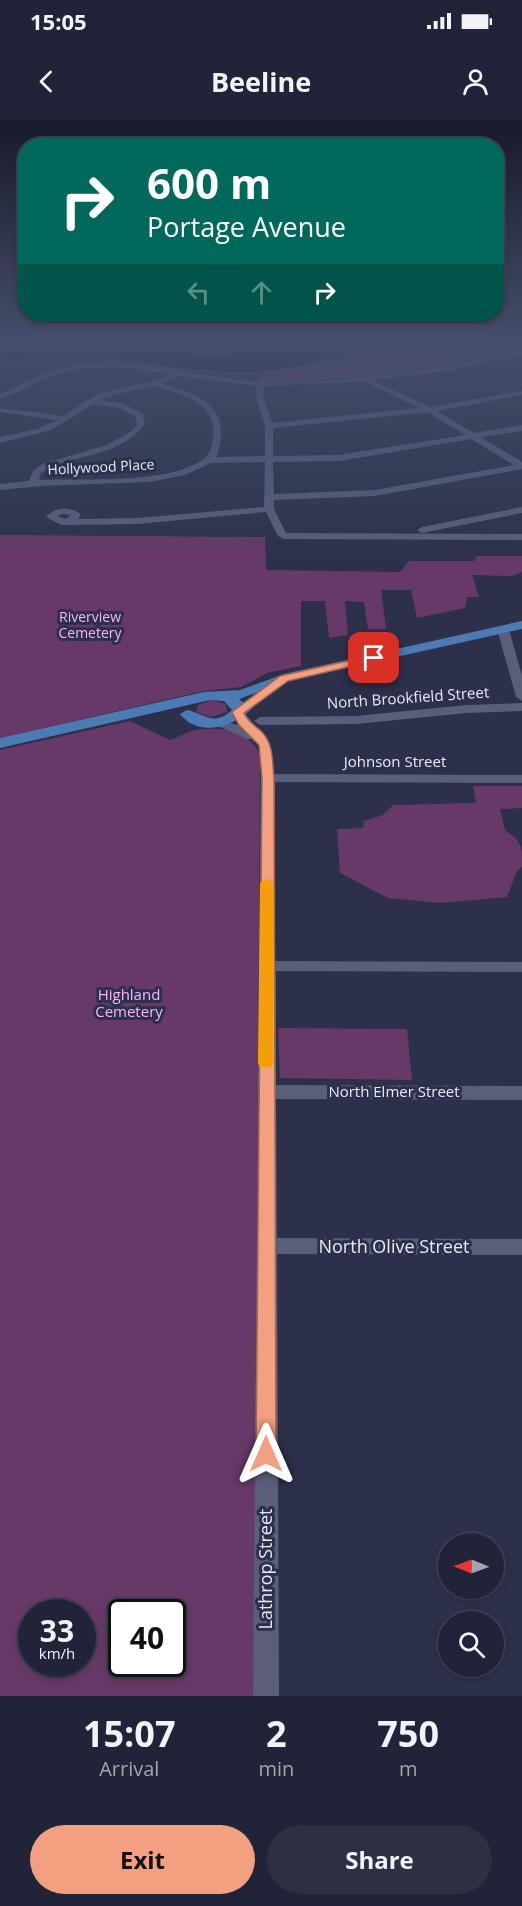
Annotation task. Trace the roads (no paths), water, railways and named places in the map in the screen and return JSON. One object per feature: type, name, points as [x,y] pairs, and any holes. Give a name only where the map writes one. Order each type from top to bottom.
[{"type":"main road","points":[[0,743],[120,716],[165,713],[189,707],[210,695],[243,694],[284,678],[522,625]]},
{"type":"main road","points":[[189,707],[200,721],[217,723],[230,719],[284,678]]},
{"type":"main road","points":[[225,696],[233,700],[238,711]]},
{"type":"street","points":[[55,418],[66,419]]},
{"type":"street","points":[[33,484],[36,473],[45,466],[113,445],[129,436],[141,424],[140,418]]},
{"type":"street","points":[[208,459],[216,448],[218,430],[216,418]]},
{"type":"street","points":[[266,418],[269,426],[270,460],[269,509],[283,536],[522,537]]},
{"type":"street","points":[[269,426],[348,418]]},
{"type":"street","points":[[442,418],[522,466]]},
{"type":"street","points":[[0,440],[35,433],[66,419]]},
{"type":"street","name":"Hollywood Place","points":[[0,487],[149,480],[182,473],[208,459],[339,458],[522,428]]},
{"type":"street","points":[[269,497],[375,493],[522,466]]},
{"type":"street","points":[[70,521],[137,521],[269,509]]},
{"type":"street","points":[[398,535],[522,510]]},
{"type":"street","points":[[503,629],[522,697]]},
{"type":"street","name":"North Brookfield Street","points":[[261,721],[356,720],[467,709],[522,707]]},
{"type":"street","name":"Lathrop Street","points":[[238,711],[243,723],[257,734],[265,745],[268,778],[266,1696]]},
{"type":"street","points":[[217,723],[236,728],[253,737],[266,758]]},
{"type":"street","name":"Johnson Street","points":[[268,778],[522,779]]},
{"type":"street","points":[[266,966],[522,967]]},
{"type":"street","name":"North Elmer Street","points":[[266,1092],[522,1093]]},
{"type":"street","name":"North Olive Street","points":[[266,1246],[522,1248]]},
{"type":"park label","name":"Riverview Cemetery","points":[[90,626]]},
{"type":"park label","name":"Highland Cemetery","points":[[129,1004]]}]
